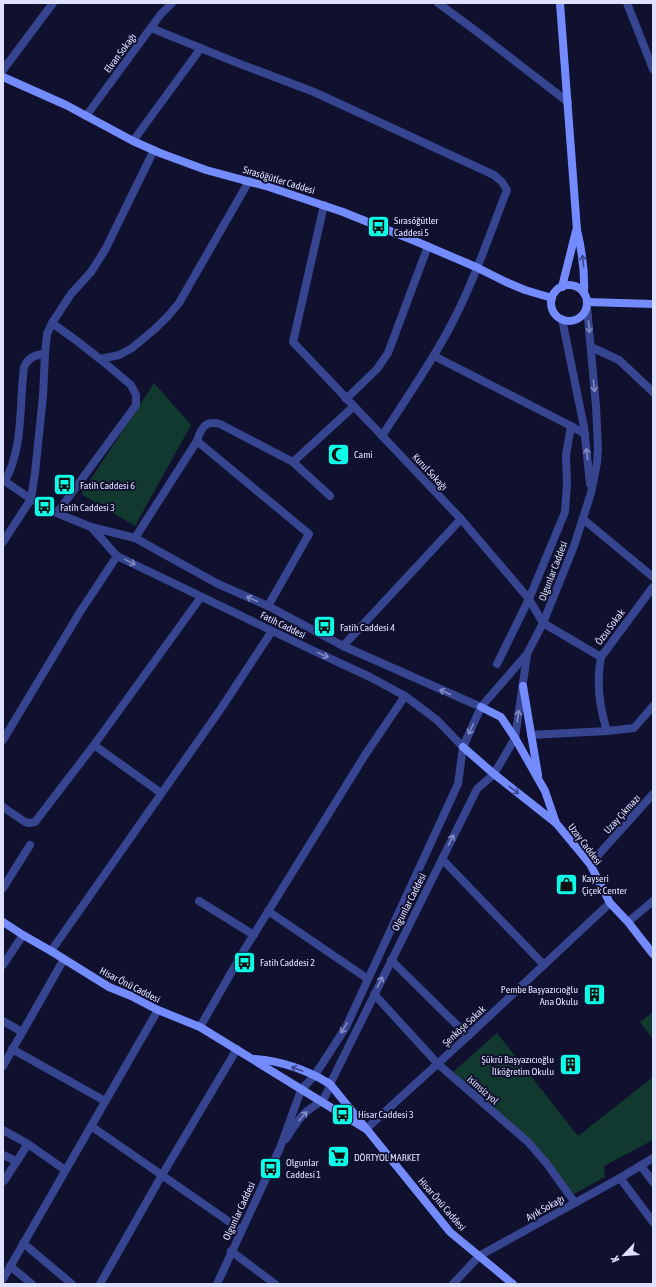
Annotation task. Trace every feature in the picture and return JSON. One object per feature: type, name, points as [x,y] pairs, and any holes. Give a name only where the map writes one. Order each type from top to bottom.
[{"type":"main road","points":[[560,3],[576,230],[580,242],[584,268],[584,293],[587,305],[581,316],[577,319],[562,319],[554,313],[551,303],[554,293],[562,286],[576,230]]},
{"type":"main road","name":"Sırasöğütler Caddesi","points":[[3,77],[45,95],[133,141],[154,150],[200,168],[249,181],[324,205],[428,246],[525,290],[552,298]]},
{"type":"main road","points":[[562,286],[576,286],[584,293]]},
{"type":"main road","points":[[587,305],[653,304]]},
{"type":"main road","points":[[522,686],[539,781]]},
{"type":"main road","name":"Uzay Caddesi","points":[[481,707],[501,717],[515,738],[545,791],[556,823]]},
{"type":"main road","name":"Uzay Caddesi","points":[[463,747],[494,774],[556,823],[590,864],[610,903],[628,922],[653,954]]},
{"type":"main road","name":"Hisar Önü Caddesi","points":[[3,922],[23,936],[51,950],[110,987],[158,1010],[200,1027],[366,1129]]},
{"type":"main road","name":"Hisar Önü Caddesi","points":[[252,1059],[272,1060],[315,1075],[330,1084],[450,1232],[513,1284]]},
{"type":"street","points":[[3,70],[53,3]]},
{"type":"street","name":"Elvan Sokağı","points":[[86,116],[161,14],[172,3]]},
{"type":"street","points":[[438,3],[568,102]]},
{"type":"street","points":[[627,3],[653,67]]},
{"type":"street","points":[[151,28],[338,102],[494,175],[502,182],[507,190],[456,313],[434,356],[382,436]]},
{"type":"street","points":[[133,141],[201,48]]},
{"type":"street","points":[[3,542],[31,499],[42,404],[47,334],[52,323],[71,294],[91,272],[105,250],[154,150]]},
{"type":"street","points":[[100,360],[119,355],[132,348],[152,332],[179,303],[249,181]]},
{"type":"street","name":"Kurul Sokağı","points":[[324,205],[293,342],[462,519],[529,599],[543,623]]},
{"type":"street","points":[[346,399],[377,370],[388,353],[428,246]]},
{"type":"street","name":"Olgunlar Caddesi","points":[[216,1284],[280,1148],[301,1090],[315,1075],[346,1026],[458,784],[463,747],[481,707],[527,654],[543,623],[583,519],[591,493],[597,463],[598,449],[596,406],[587,305]]},
{"type":"street","points":[[562,319],[585,434],[591,493]]},
{"type":"street","points":[[52,323],[77,341],[131,385],[136,395],[136,405],[57,512]]},
{"type":"street","points":[[590,347],[619,360],[653,392]]},
{"type":"street","points":[[4,481],[12,466],[17,445],[24,367],[26,362],[34,355],[45,354]]},
{"type":"street","points":[[434,356],[585,434]]},
{"type":"street","points":[[293,462],[354,407]]},
{"type":"street","points":[[135,538],[197,441],[200,430],[211,423],[220,424],[293,462],[330,496]]},
{"type":"street","points":[[497,664],[529,599],[565,512],[567,483],[566,455],[571,426]]},
{"type":"street","points":[[197,441],[309,534],[268,606]]},
{"type":"street","name":"Fatih Caddesi","points":[[4,481],[31,499],[57,512],[91,528],[135,538],[218,584],[268,606],[343,646],[481,707]]},
{"type":"street","points":[[343,646],[462,519]]},
{"type":"street","points":[[583,519],[653,577]]},
{"type":"street","name":"Fatih Caddesi","points":[[91,528],[117,556],[370,677],[405,696],[437,720],[463,747]]},
{"type":"street","points":[[3,740],[80,612],[117,556]]},
{"type":"street","name":"Özsu Sokak","points":[[607,732],[601,712],[598,691],[601,656],[653,587]]},
{"type":"street","points":[[3,808],[29,824],[35,822],[94,745],[201,597]]},
{"type":"street","points":[[543,623],[601,656]]},
{"type":"street","points":[[51,950],[220,710],[272,631]]},
{"type":"street","name":"Olgunlar Caddesi","points":[[280,1148],[303,1114],[322,1102],[328,1092],[330,1084],[374,994],[477,789],[494,774],[515,738],[527,654]]},
{"type":"street","points":[[200,1027],[254,935],[365,755],[405,696]]},
{"type":"street","points":[[531,735],[607,732],[634,728],[653,706]]},
{"type":"street","points":[[94,745],[161,793]]},
{"type":"street","name":"Uzay Çıkmazı","points":[[590,864],[653,794]]},
{"type":"street","points":[[3,888],[30,845]]},
{"type":"street","points":[[442,859],[544,965]]},
{"type":"street","points":[[628,922],[653,900]]},
{"type":"street","points":[[199,901],[254,935]]},
{"type":"street","name":"Şenköşe Sokak","points":[[366,1129],[438,1064],[610,903]]},
{"type":"street","points":[[268,912],[368,979]]},
{"type":"street","points":[[3,965],[23,936]]},
{"type":"street","points":[[3,1066],[64,959]]},
{"type":"street","points":[[391,960],[468,1036]]},
{"type":"street","name":"isimsiz yol","points":[[374,994],[438,1064],[528,1142],[547,1164],[575,1203]]},
{"type":"street","points":[[3,1279],[158,1010]]},
{"type":"street","points":[[3,1021],[22,1032]]},
{"type":"street","points":[[12,1049],[105,1101]]},
{"type":"street","points":[[100,1284],[236,1049]]},
{"type":"street","points":[[91,1126],[241,1230]]},
{"type":"street","points":[[3,1130],[28,1144],[65,1170]]},
{"type":"street","points":[[3,1180],[4,1181],[28,1144]]},
{"type":"street","points":[[3,1155],[16,1162]]},
{"type":"street","name":"Ayık Sokağı","points":[[453,1284],[479,1256],[620,1178],[653,1158]]},
{"type":"street","points":[[641,1166],[653,1182]]},
{"type":"street","points":[[620,1178],[653,1222]]},
{"type":"street","points":[[23,1243],[72,1284]]},
{"type":"street","points":[[231,1251],[275,1284]]},
{"type":"street","points":[[10,1266],[32,1284]]},
{"type":"green space","points":[[154,383],[191,425],[135,526],[81,494]]},
{"type":"green space","points":[[653,1012],[653,1039],[640,1022]]},
{"type":"green space","points":[[497,1033],[578,1136],[653,1077],[653,1140],[604,1166],[605,1177],[572,1195],[554,1168],[453,1072]]},
{"type":"place","name":"Sırasöğütler Caddesi 5","points":[[379,226]]},
{"type":"place","name":"Cami","points":[[338,454]]},
{"type":"place","name":"Fatih Caddesi 6","points":[[64,485]]},
{"type":"place","name":"Fatih Caddesi 3","points":[[45,507]]},
{"type":"place","name":"Fatih Caddesi 4","points":[[325,627]]},
{"type":"place","name":"Kayseri Çiçek Center","points":[[566,884]]},
{"type":"place","name":"Fatih Caddesi 2","points":[[245,962]]},
{"type":"place","name":"Pembe Başyazıcıoğlu Ana Okulu","points":[[594,995]]},
{"type":"place","name":"Şükrü Başyazıcıoğlu İlköğretim Okulu","points":[[570,1065]]},
{"type":"place","name":"Hisar Caddesi 3","points":[[342,1114]]},
{"type":"place","name":"DÖRTYOL MARKET","points":[[338,1157]]},
{"type":"place","name":"Olgunlar Caddesi 1","points":[[270,1168]]}]
